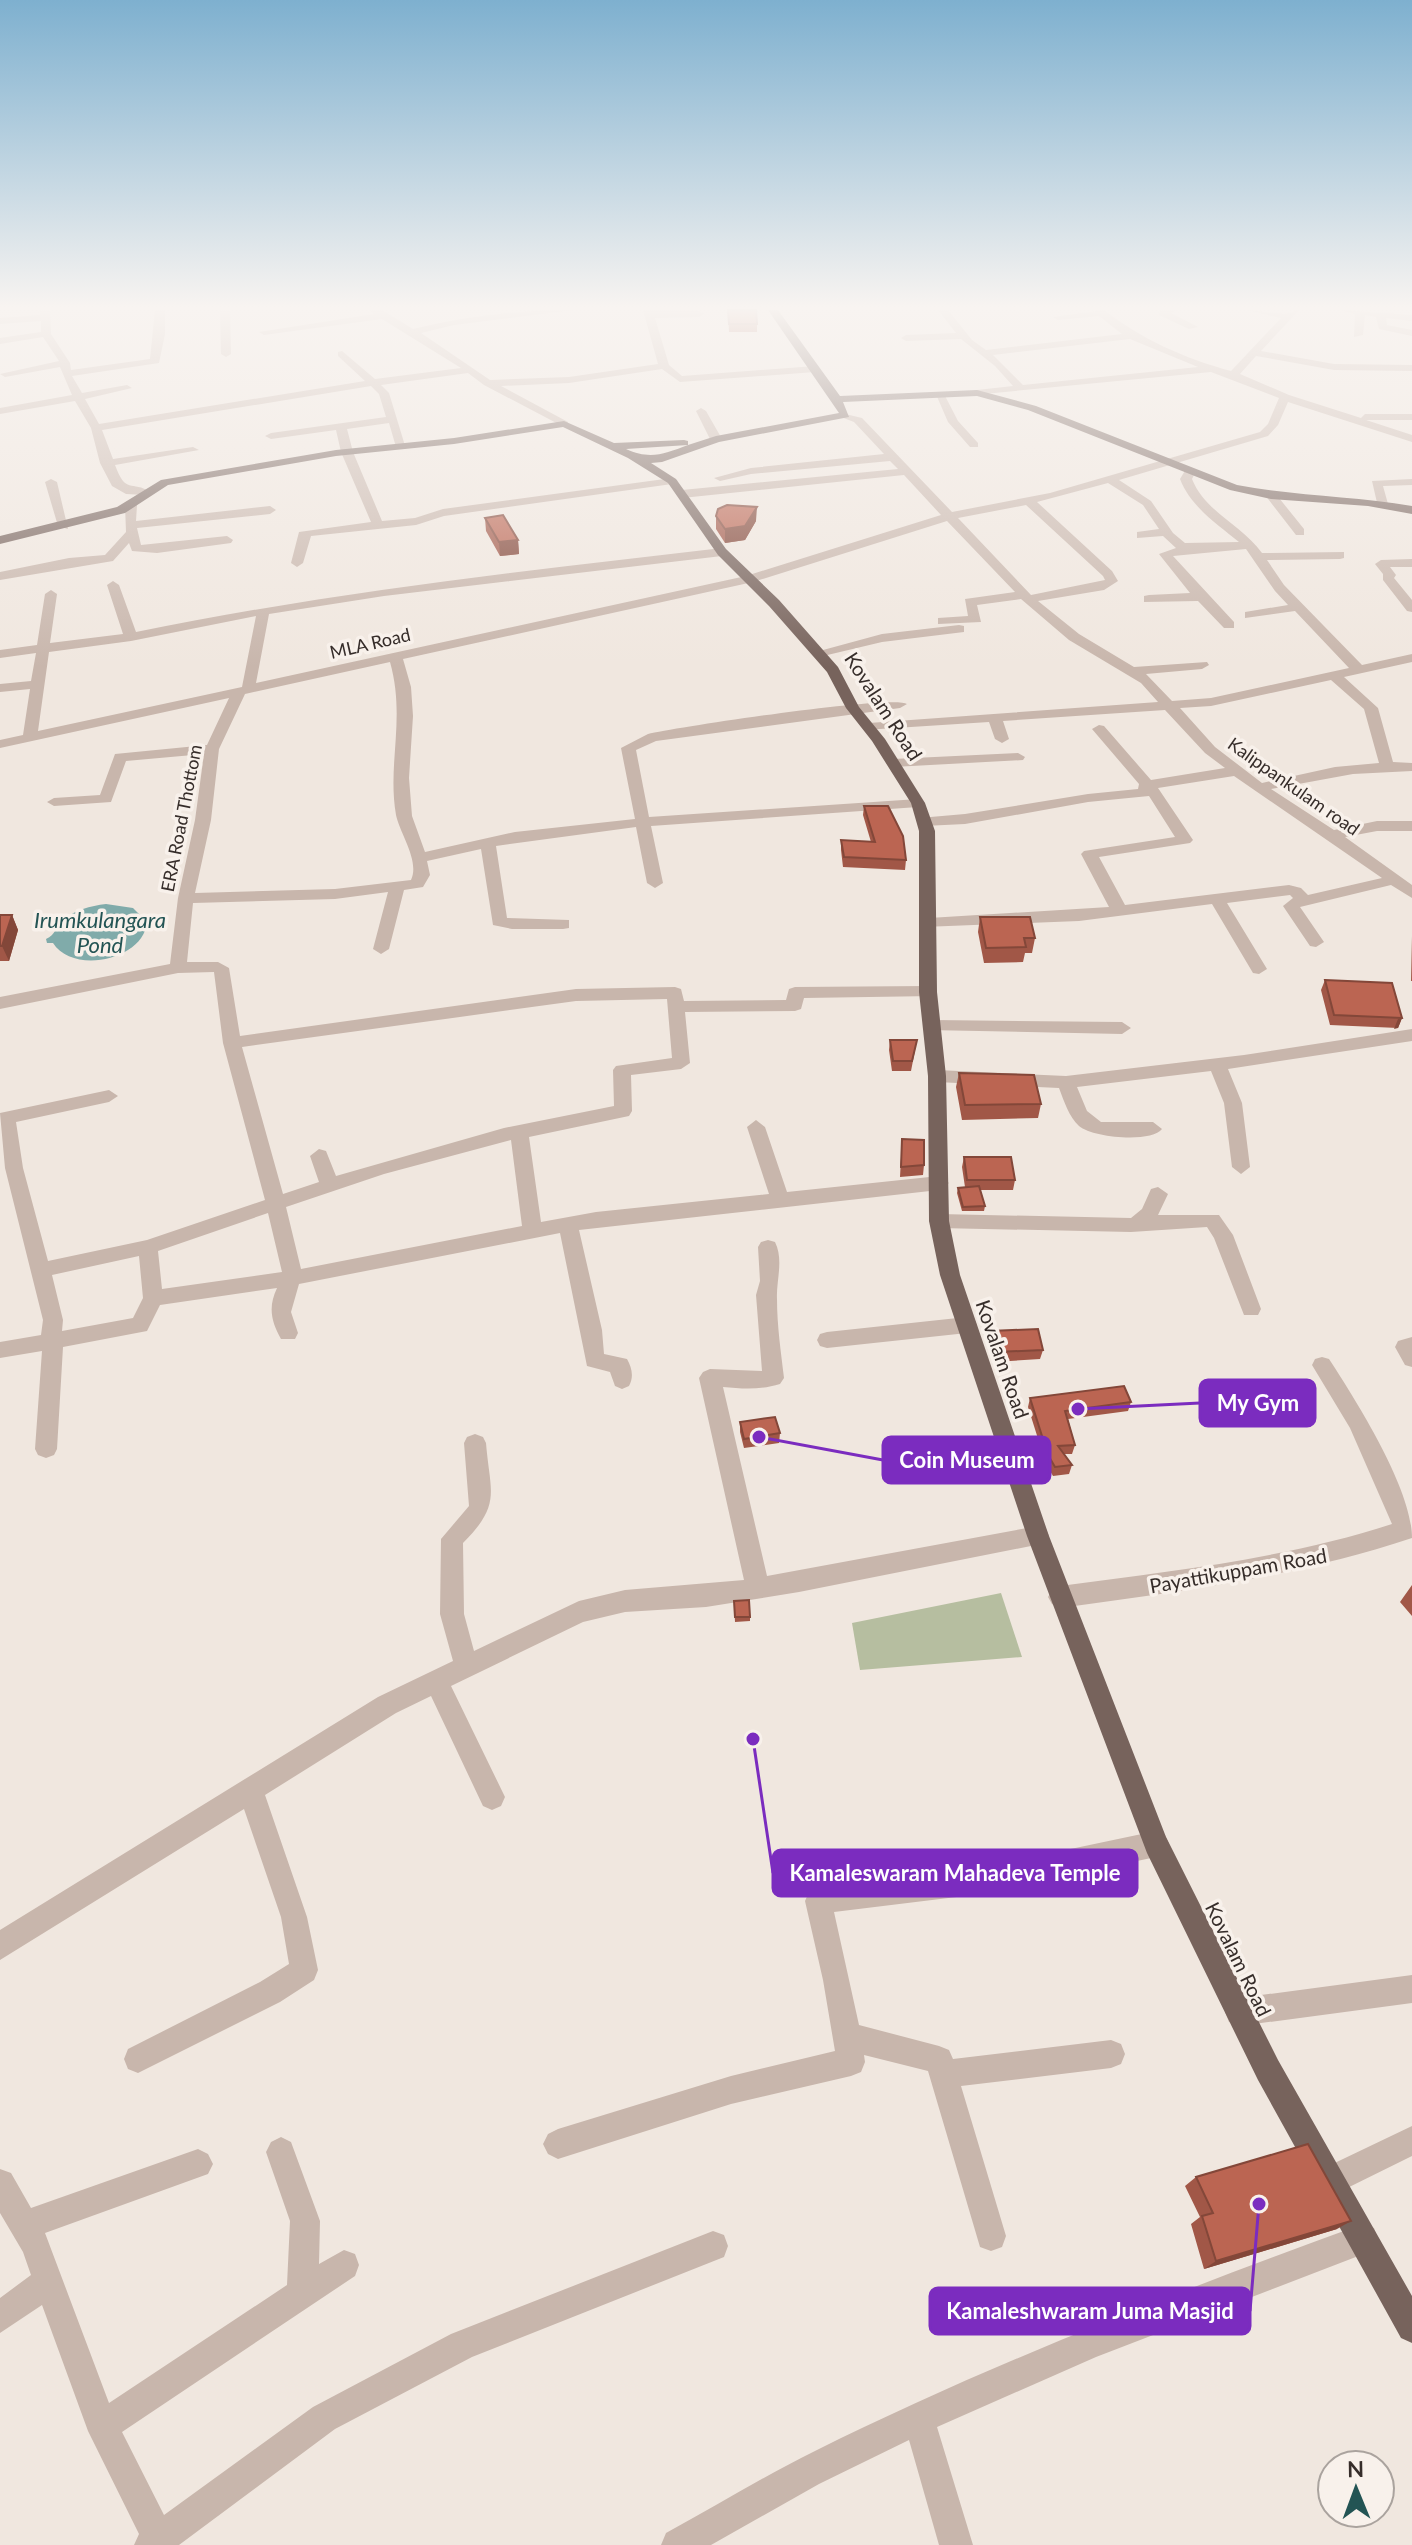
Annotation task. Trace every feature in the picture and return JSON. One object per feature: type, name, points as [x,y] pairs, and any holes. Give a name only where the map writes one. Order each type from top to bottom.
[{"type":"main road","points":[[0,540],[64,526],[131,505],[145,492],[165,482],[252,465],[530,429]]},
{"type":"main road","points":[[574,429],[671,474]]},
{"type":"main road","points":[[611,446],[716,439],[771,429]]},
{"type":"main road","points":[[1083,429],[1234,488],[1271,495],[1382,504],[1412,510]]},
{"type":"main road","points":[[671,474],[716,439]]},
{"type":"main road","points":[[635,457],[633,450],[643,445]]},
{"type":"main road","points":[[657,445],[666,449],[671,474]]},
{"type":"main road","name":"Kovalam Road","points":[[671,474],[722,552],[833,670],[853,708],[893,763],[921,812],[927,831],[928,992],[937,1076],[939,1221],[950,1275],[1060,1597],[1156,1844],[1239,2012],[1412,2327]]},
{"type":"street","points":[[96,429],[106,463],[121,489],[145,492]]},
{"type":"street","points":[[271,436],[327,429]]},
{"type":"street","points":[[341,429],[347,452],[378,525]]},
{"type":"street","points":[[396,429],[402,447]]},
{"type":"street","points":[[711,429],[716,439]]},
{"type":"street","name":"Kalippankulam road","points":[[866,429],[1026,597],[1074,637],[1146,680],[1210,750],[1259,788],[1358,852],[1412,893]]},
{"type":"street","points":[[959,429],[974,445]]},
{"type":"street","name":"MLA Road","points":[[0,744],[749,579],[950,516],[1029,501],[1110,479],[1264,434],[1269,429]]},
{"type":"street","points":[[1381,429],[1412,439]]},
{"type":"street","points":[[106,463],[193,450]]},
{"type":"street","points":[[297,563],[303,535],[554,496],[671,474],[751,471],[893,457]]},
{"type":"street","points":[[836,464],[846,477]]},
{"type":"street","points":[[1104,466],[1152,467]]},
{"type":"street","points":[[671,474],[846,477],[908,471]]},
{"type":"street","points":[[1190,471],[1186,479],[1199,501],[1250,545],[1279,588],[1359,670]]},
{"type":"street","points":[[1110,479],[1148,504],[1166,532],[1179,546],[1189,549]]},
{"type":"street","points":[[51,482],[64,526]]},
{"type":"street","points":[[1382,504],[1376,483],[1412,482]]},
{"type":"street","points":[[1271,495],[1300,532]]},
{"type":"street","points":[[935,622],[976,619],[970,602],[1100,587],[1112,581],[1029,501]]},
{"type":"street","points":[[131,505],[130,529],[136,548],[227,540]]},
{"type":"street","points":[[0,576],[69,562],[109,558],[130,529],[270,510]]},
{"type":"street","points":[[1141,535],[1166,532]]},
{"type":"street","points":[[1229,625],[1205,597],[1174,569],[1165,554],[1189,549],[1250,545]]},
{"type":"street","points":[[0,654],[131,637],[263,611],[417,587],[722,552]]},
{"type":"street","points":[[1258,557],[1340,555]]},
{"type":"street","points":[[1412,563],[1381,564],[1390,575],[1387,577],[1412,608]]},
{"type":"street","points":[[113,585],[131,637]]},
{"type":"street","points":[[30,737],[51,594]]},
{"type":"street","points":[[1149,599],[1205,597]]},
{"type":"street","points":[[1250,615],[1298,607]]},
{"type":"street","name":"ERA Road Thottom","points":[[178,968],[186,898],[203,820],[212,749],[244,690],[263,611]]},
{"type":"street","points":[[819,653],[882,638],[959,629]]},
{"type":"street","points":[[186,898],[335,894],[417,884],[422,875],[419,858],[404,816],[402,778],[406,716],[404,687],[395,656]]},
{"type":"street","points":[[869,727],[1211,702],[1412,658]]},
{"type":"street","points":[[1134,671],[1202,665]]},
{"type":"street","points":[[1334,675],[1371,708],[1387,766]]},
{"type":"street","points":[[0,688],[38,684]]},
{"type":"street","points":[[655,883],[628,748],[635,742],[853,708],[900,704]]},
{"type":"street","points":[[995,720],[1002,739]]},
{"type":"street","points":[[1099,729],[1158,797],[1185,840],[1089,854],[1120,912]]},
{"type":"street","points":[[54,802],[106,799],[120,757],[212,749]]},
{"type":"street","points":[[893,763],[1018,757]]},
{"type":"street","points":[[1259,788],[1319,772],[1412,767]]},
{"type":"street","points":[[1146,785],[1237,771]]},
{"type":"street","points":[[419,858],[488,842],[670,819],[921,812],[965,819],[1088,798],[1144,793],[1146,785]]},
{"type":"street","points":[[1329,835],[1377,826],[1412,826]]},
{"type":"street","points":[[488,842],[499,921],[563,924]]},
{"type":"street","points":[[1316,942],[1291,906],[1304,900],[1392,880]]},
{"type":"street","points":[[381,949],[397,887]]},
{"type":"street","points":[[929,923],[1120,912],[1289,890],[1295,891],[1304,900]]},
{"type":"street","points":[[1217,899],[1259,969]]},
{"type":"street","points":[[0,1003],[178,968],[218,967],[223,972],[232,1043],[264,1153],[293,1278],[282,1294],[281,1322],[288,1333]]},
{"type":"street","points":[[676,1007],[795,1005],[795,993],[928,992]]},
{"type":"street","points":[[40,1270],[148,1247],[274,1205],[329,1183],[519,1132],[623,1111],[622,1070],[681,1063],[675,993],[576,995],[232,1043]]},
{"type":"street","points":[[933,1026],[1122,1028]]},
{"type":"street","points":[[937,1076],[1066,1082],[1217,1064],[1412,1035]]},
{"type":"street","points":[[1217,1064],[1233,1103],[1241,1167]]},
{"type":"street","points":[[1066,1082],[1075,1111],[1089,1126],[1108,1130],[1153,1129]]},
{"type":"street","points":[[46,1449],[53,1320],[6,1118],[109,1096]]},
{"type":"street","points":[[756,1127],[781,1201]]},
{"type":"street","points":[[519,1132],[532,1231]]},
{"type":"street","points":[[319,1156],[329,1183]]},
{"type":"street","points":[[153,1298],[293,1278],[568,1225],[939,1183]]},
{"type":"street","points":[[1141,1223],[1149,1217],[1158,1194]]},
{"type":"street","points":[[939,1221],[1141,1223],[1212,1220],[1223,1235],[1251,1309]]},
{"type":"street","points":[[568,1225],[592,1330],[594,1360],[620,1365],[622,1380]]},
{"type":"street","points":[[0,1350],[140,1325],[153,1298],[148,1247]]},
{"type":"street","points":[[758,1588],[710,1378],[752,1381],[773,1378],[766,1295],[770,1281],[768,1247]]},
{"type":"street","points":[[827,1340],[967,1325]]},
{"type":"street","points":[[1412,1345],[1405,1347],[1412,1359]]},
{"type":"street","points":[[1322,1365],[1359,1424],[1409,1529]]},
{"type":"street","points":[[466,1666],[452,1614],[452,1539],[480,1506],[475,1443]]},
{"type":"street","name":"Payattikuppam Road","points":[[1060,1597],[1246,1572],[1338,1552],[1409,1529]]},
{"type":"street","points":[[0,1946],[387,1705],[579,1612],[625,1601],[706,1596],[758,1588],[1038,1536]]},
{"type":"street","points":[[436,1680],[492,1797]]},
{"type":"street","points":[[138,2059],[270,1992],[304,1970],[294,1917],[250,1790]]},
{"type":"street","points":[[849,2049],[818,1901],[981,1881],[1156,1844]]},
{"type":"street","points":[[1239,2012],[1412,1989]]},
{"type":"street","points":[[558,2144],[849,2049],[939,2060],[991,2236]]},
{"type":"street","points":[[943,2074],[1111,2054]]},
{"type":"street","points":[[1331,2181],[1412,2141]]},
{"type":"street","points":[[281,2152],[305,2221],[302,2293]]},
{"type":"street","points":[[24,2225],[198,2164]]},
{"type":"street","points":[[0,2184],[35,2244],[102,2426],[157,2543],[324,2418],[462,2345],[713,2246]]},
{"type":"street","points":[[678,2545],[825,2463],[919,2420],[1187,2303],[1363,2239]]},
{"type":"street","points":[[102,2426],[344,2265]]},
{"type":"street","points":[[0,2317],[49,2280]]},
{"type":"street","points":[[919,2420],[956,2545]]},
{"type":"green space","points":[[1001,1593],[1022,1657],[860,1670],[852,1623]]},
{"type":"water","name":"Irumkulangara Pond","points":[[106,904],[133,908],[147,922],[143,935],[134,946],[106,959],[91,960],[76,959],[63,953],[53,943],[47,943],[46,939],[68,917],[83,909]]},
{"type":"building","points":[[727,505],[757,507],[745,526],[725,529],[716,516],[718,509]]},
{"type":"building","points":[[503,515],[518,540],[499,542],[485,518]]},
{"type":"building","points":[[864,806],[888,806],[903,836],[906,860],[844,857],[841,840],[875,842]]},
{"type":"building","points":[[0,915],[12,915],[2,946],[0,946]]},
{"type":"building","points":[[980,917],[1030,917],[1035,938],[1024,938],[1026,947],[986,948]]},
{"type":"building","points":[[1325,980],[1392,983],[1402,1018],[1334,1015]]},
{"type":"building","points":[[890,1040],[917,1040],[912,1061],[893,1061]]},
{"type":"building","points":[[959,1073],[1034,1075],[1041,1104],[965,1105]]},
{"type":"building","points":[[902,1139],[924,1140],[924,1165],[901,1167]]},
{"type":"building","points":[[964,1157],[1011,1157],[1015,1180],[967,1180]]},
{"type":"building","points":[[979,1186],[985,1206],[963,1207],[958,1188]]},
{"type":"building","points":[[1038,1329],[1043,1350],[996,1352],[991,1331]]},
{"type":"building","points":[[1124,1386],[1131,1402],[1065,1411],[1075,1445],[1058,1446],[1072,1465],[1055,1467],[1048,1455],[1030,1398]]},
{"type":"building","points":[[775,1417],[780,1433],[744,1439],[740,1422]]},
{"type":"building","points":[[749,1600],[750,1617],[735,1617],[734,1601]]},
{"type":"building","points":[[1308,2144],[1351,2221],[1216,2261],[1202,2216],[1213,2213],[1196,2177]]},
{"type":"place","name":"My Gym","points":[[1078,1409]]},
{"type":"place","name":"Coin Museum","points":[[759,1437]]},
{"type":"place","name":"Kamaleswaram Mahadeva Temple","points":[[753,1739]]},
{"type":"place","name":"Kamaleshwaram Juma Masjid","points":[[1259,2204]]}]
